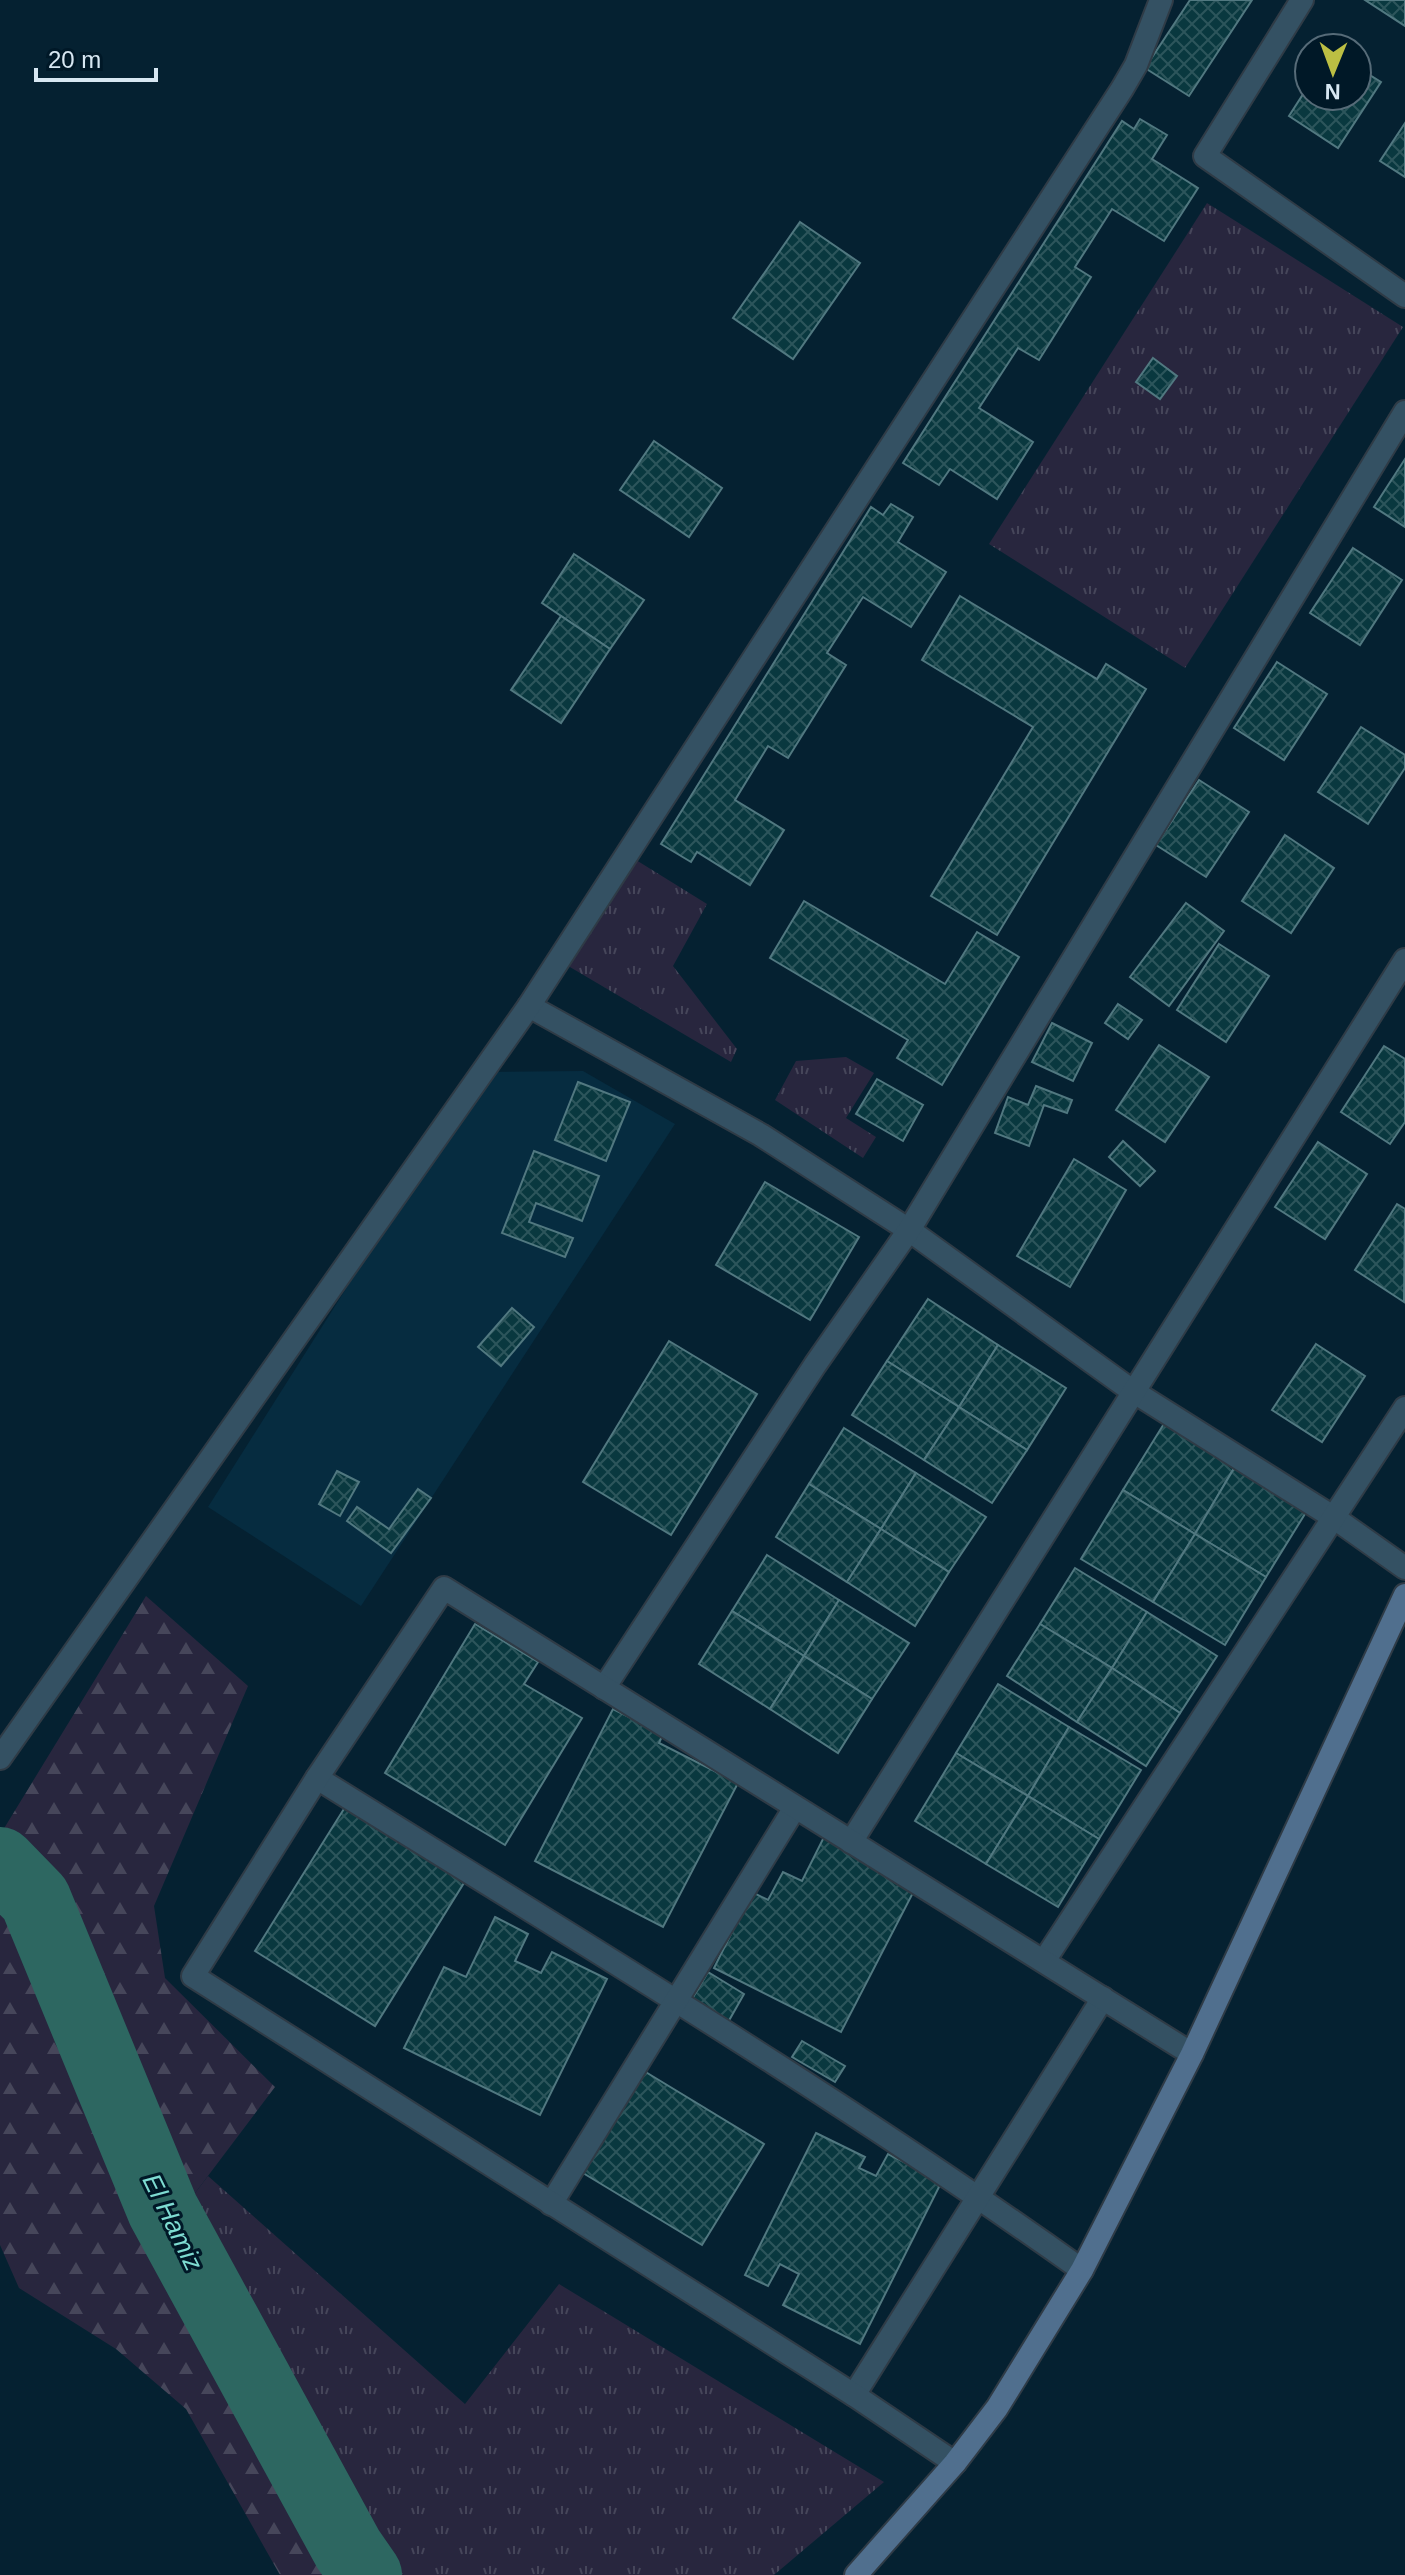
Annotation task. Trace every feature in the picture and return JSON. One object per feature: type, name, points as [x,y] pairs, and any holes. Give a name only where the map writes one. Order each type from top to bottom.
[{"type":"main road","points":[[856,2575],[955,2463],[997,2408],[1082,2270],[1192,2054],[1405,1595]]},
{"type":"street","points":[[0,1758],[529,1006],[1122,89],[1136,65],[1161,0]]},
{"type":"street","points":[[1302,0],[1205,156],[1405,296]]},
{"type":"street","points":[[604,1688],[815,1365],[909,1230],[1405,412]]},
{"type":"street","points":[[851,1842],[1131,1390],[1405,960]]},
{"type":"street","points":[[529,1006],[761,1135],[909,1230],[1131,1390],[1333,1517],[1405,1568]]},
{"type":"street","points":[[1044,1961],[1405,1408]]},
{"type":"street","points":[[955,2463],[854,2395],[193,1976],[317,1778],[444,1588],[794,1809],[1192,2054]]},
{"type":"street","points":[[317,1778],[979,2196],[1082,2270]]},
{"type":"street","points":[[551,2204],[794,1809]]},
{"type":"street","points":[[854,2395],[1103,1998]]},
{"type":"shaded area","points":[[583,1071],[675,1124],[361,1606],[208,1507],[483,1072]]},
{"type":"green space","points":[[1207,203],[1403,327],[1185,668],[989,544]]},
{"type":"green space","points":[[628,855],[707,904],[673,966],[737,1049],[731,1062],[558,960]]},
{"type":"green space","points":[[846,1057],[874,1073],[846,1118],[876,1137],[863,1158],[775,1100],[796,1061]]},
{"type":"green space","points":[[146,1596],[248,1686],[154,1906],[165,1978],[275,2087],[186,2205],[374,2540],[404,2575],[280,2575],[186,2409],[116,2349],[19,2288],[0,2245],[0,1835]]},
{"type":"green space","points":[[208,2176],[465,2404],[559,2284],[884,2482],[774,2575],[404,2575],[374,2540],[186,2205]]},
{"type":"building","points":[[1190,0],[1252,0],[1189,96],[1145,68]]},
{"type":"building","points":[[1365,0],[1405,0],[1405,26]]},
{"type":"building","points":[[1373,77],[1381,82],[1373,94]]},
{"type":"building","points":[[1293,110],[1361,112],[1338,148],[1289,116]]},
{"type":"building","points":[[1140,119],[1167,135],[1152,159],[1198,188],[1164,241],[1112,209],[1075,267],[1091,277],[1039,360],[1018,348],[979,408],[1033,442],[997,499],[950,469],[939,485],[903,463],[1122,121],[1134,129]]},
{"type":"building","points":[[1405,123],[1405,177],[1380,161]]},
{"type":"building","points":[[800,222],[860,263],[793,359],[733,318]]},
{"type":"building","points":[[1153,358],[1177,376],[1160,399],[1136,382]]},
{"type":"building","points":[[654,441],[722,488],[689,537],[620,490]]},
{"type":"building","points":[[1405,459],[1405,527],[1374,507]]},
{"type":"building","points":[[891,504],[913,517],[898,542],[946,572],[911,627],[863,597],[827,653],[846,665],[788,758],[768,746],[735,800],[784,830],[750,885],[697,852],[691,862],[661,844],[871,507],[883,515]]},
{"type":"building","points":[[1353,548],[1402,580],[1360,645],[1310,613]]},
{"type":"building","points":[[574,554],[644,600],[610,649],[542,603]]},
{"type":"building","points":[[960,596],[1097,679],[1106,664],[1146,689],[997,935],[931,896],[1033,727],[922,660]]},
{"type":"building","points":[[561,616],[610,649],[561,723],[511,690]]},
{"type":"building","points":[[1277,662],[1327,694],[1284,760],[1234,728]]},
{"type":"building","points":[[1361,727],[1405,755],[1405,768],[1368,824],[1318,792]]},
{"type":"building","points":[[1199,780],[1249,812],[1206,877],[1156,845]]},
{"type":"building","points":[[1285,835],[1334,868],[1291,933],[1242,901]]},
{"type":"building","points":[[804,901],[945,984],[977,932],[1019,957],[942,1085],[897,1058],[908,1040],[770,958]]},
{"type":"building","points":[[1186,903],[1224,931],[1169,1006],[1130,977]]},
{"type":"building","points":[[1219,944],[1269,976],[1226,1042],[1177,1010]]},
{"type":"building","points":[[1118,1004],[1142,1020],[1128,1039],[1105,1023]]},
{"type":"building","points":[[1052,1023],[1092,1043],[1073,1081],[1032,1062]]},
{"type":"building","points":[[1159,1045],[1209,1077],[1165,1142],[1116,1110]]},
{"type":"building","points":[[1384,1046],[1405,1059],[1405,1122],[1390,1144],[1341,1112]]},
{"type":"building","points":[[877,1079],[923,1105],[903,1141],[856,1114]]},
{"type":"building","points":[[578,1082],[630,1102],[606,1161],[555,1140]]},
{"type":"building","points":[[1036,1086],[1072,1100],[1067,1113],[1044,1105],[1029,1146],[995,1133],[1008,1097],[1028,1105]]},
{"type":"building","points":[[1123,1141],[1155,1171],[1140,1186],[1109,1157]]},
{"type":"building","points":[[1318,1142],[1367,1174],[1325,1239],[1275,1207]]},
{"type":"building","points":[[534,1151],[599,1176],[582,1221],[536,1203],[529,1222],[573,1238],[565,1257],[502,1233]]},
{"type":"building","points":[[1074,1159],[1126,1190],[1070,1287],[1017,1256]]},
{"type":"building","points":[[765,1182],[859,1237],[810,1320],[716,1265]]},
{"type":"building","points":[[1397,1204],[1405,1209],[1404,1302],[1355,1270]]},
{"type":"building","points":[[928,1299],[998,1345],[959,1407],[887,1361]]},
{"type":"building","points":[[512,1308],[534,1327],[501,1366],[478,1347]]},
{"type":"building","points":[[669,1341],[757,1394],[671,1535],[583,1482]]},
{"type":"building","points":[[1316,1344],[1365,1376],[1322,1442],[1272,1410]]},
{"type":"building","points":[[998,1345],[1066,1388],[1027,1450],[959,1407]]},
{"type":"building","points":[[887,1361],[959,1407],[924,1460],[852,1415]]},
{"type":"building","points":[[959,1407],[1027,1450],[992,1503],[924,1460]]},
{"type":"building","points":[[1165,1422],[1236,1465],[1195,1534],[1123,1490]]},
{"type":"building","points":[[844,1428],[916,1473],[881,1529],[809,1484]]},
{"type":"building","points":[[1236,1465],[1308,1509],[1266,1577],[1195,1534]]},
{"type":"building","points":[[337,1471],[359,1482],[340,1516],[319,1504]]},
{"type":"building","points":[[916,1473],[986,1517],[949,1572],[881,1529]]},
{"type":"building","points":[[809,1484],[881,1529],[847,1582],[776,1537]]},
{"type":"building","points":[[418,1489],[431,1498],[391,1553],[347,1521],[357,1507],[389,1529]]},
{"type":"building","points":[[1123,1490],[1195,1534],[1153,1602],[1081,1559]]},
{"type":"building","points":[[881,1529],[949,1572],[915,1626],[847,1582]]},
{"type":"building","points":[[1195,1534],[1266,1577],[1225,1645],[1153,1602]]},
{"type":"building","points":[[767,1555],[839,1600],[804,1656],[732,1611]]},
{"type":"building","points":[[1075,1568],[1147,1612],[1112,1668],[1040,1624]]},
{"type":"building","points":[[839,1600],[909,1643],[872,1699],[804,1656]]},
{"type":"building","points":[[732,1611],[804,1656],[770,1709],[699,1664]]},
{"type":"building","points":[[1147,1612],[1217,1656],[1180,1713],[1112,1668]]},
{"type":"building","points":[[475,1624],[538,1662],[524,1684],[582,1718],[505,1845],[385,1773]]},
{"type":"building","points":[[1040,1624],[1112,1668],[1077,1722],[1007,1676]]},
{"type":"building","points":[[804,1656],[872,1699],[838,1753],[770,1709]]},
{"type":"building","points":[[1112,1668],[1180,1713],[1146,1766],[1077,1722]]},
{"type":"building","points":[[998,1684],[1069,1727],[1028,1796],[956,1753]]},
{"type":"building","points":[[613,1709],[663,1734],[659,1743],[738,1783],[663,1927],[535,1861]]},
{"type":"building","points":[[1069,1727],[1141,1770],[1099,1839],[1028,1796]]},
{"type":"building","points":[[956,1753],[1028,1796],[986,1864],[915,1821]]},
{"type":"building","points":[[1028,1796],[1099,1839],[1058,1907],[986,1864]]},
{"type":"building","points":[[347,1804],[467,1878],[375,2026],[255,1951]]},
{"type":"building","points":[[824,1837],[917,1885],[841,2032],[714,1968],[752,1892],[768,1900],[783,1872],[802,1881]]},
{"type":"building","points":[[495,1917],[528,1934],[515,1961],[541,1973],[552,1952],[607,1979],[540,2115],[404,2048],[444,1967],[466,1977]]},
{"type":"building","points":[[708,1972],[744,1994],[727,2024],[692,1999]]},
{"type":"building","points":[[802,2041],[845,2066],[835,2082],[792,2057]]},
{"type":"building","points":[[644,2071],[764,2144],[702,2245],[583,2173]]},
{"type":"building","points":[[816,2133],[865,2157],[859,2168],[876,2176],[888,2154],[942,2181],[860,2344],[783,2305],[799,2274],[780,2264],[768,2286],[745,2275]]},
{"type":"waterway","name":"El Hamiz","points":[[0,1863],[35,1899],[163,2210],[348,2549],[366,2575]]}]
